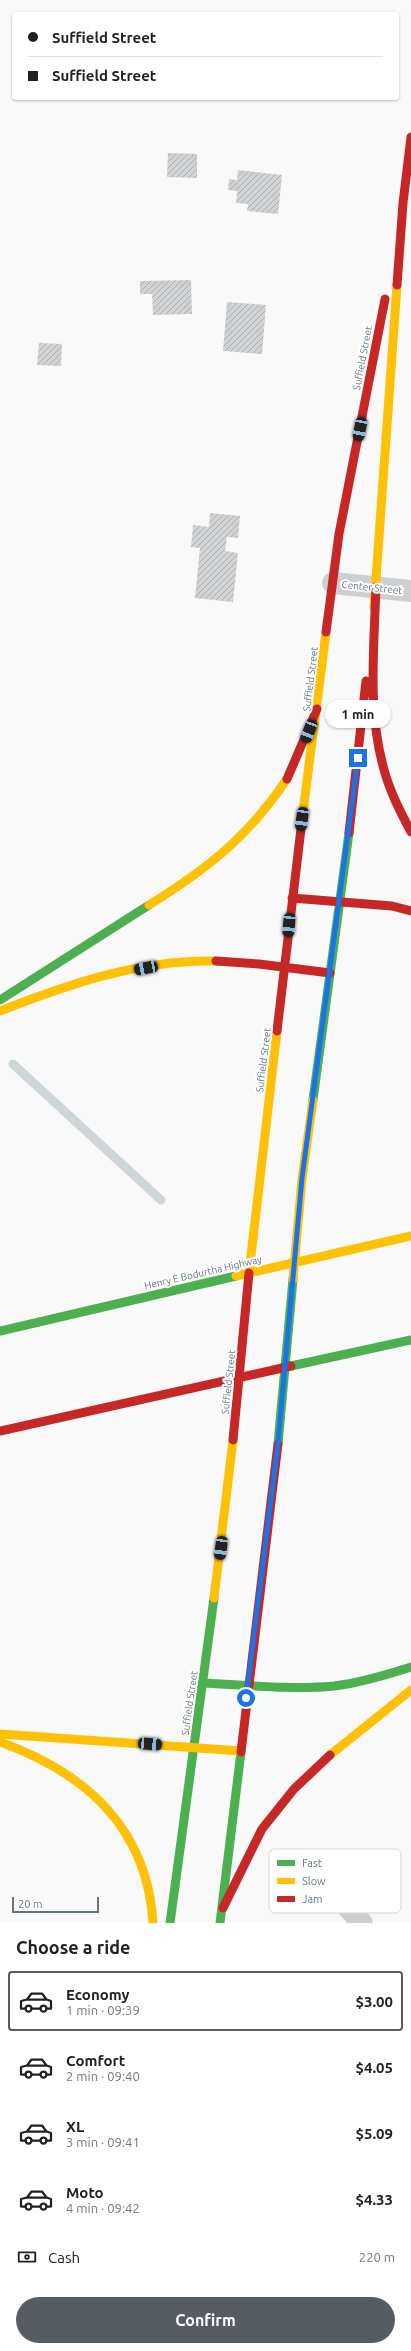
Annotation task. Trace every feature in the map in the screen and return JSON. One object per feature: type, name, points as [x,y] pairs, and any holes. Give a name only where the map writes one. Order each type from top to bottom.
[{"type":"main road","name":"Suffield Street","points":[[220,1923],[278,1443],[302,1178],[340,902],[376,587],[403,203],[411,137]]},
{"type":"main road","name":"Suffield Street","points":[[170,1923],[204,1683],[225,1519],[257,1191],[292,898],[339,534],[403,203]]},
{"type":"main road","points":[[376,587],[373,713],[378,754],[392,797],[411,832]]},
{"type":"main road","points":[[0,1000],[194,877],[230,848],[269,806],[290,775],[317,709]]},
{"type":"main road","points":[[292,898],[392,906],[411,911]]},
{"type":"main road","points":[[0,1011],[62,989],[105,976],[160,965],[188,962],[220,962],[285,966],[330,973]]},
{"type":"main road","name":"Henry E Bodurtha Highway","points":[[0,1331],[411,1236]]},
{"type":"main road","points":[[0,1431],[411,1340]]},
{"type":"main road","points":[[204,1683],[299,1688],[335,1686],[375,1678],[411,1667]]},
{"type":"main road","points":[[222,1908],[255,1841],[286,1799],[330,1757],[411,1690]]},
{"type":"main road","points":[[0,1734],[240,1751]]},
{"type":"main road","points":[[0,1742],[35,1754],[55,1766],[93,1795],[120,1824],[132,1839],[142,1861],[148,1885],[153,1923]]},
{"type":"street","name":"Center Street","points":[[333,583],[411,591]]},
{"type":"street","points":[[353,1913],[362,1923]]},
{"type":"building","points":[[168,153],[197,154],[197,178],[167,177]]},
{"type":"building","points":[[238,170],[282,175],[278,214],[247,211],[248,204],[236,203],[237,191],[228,190],[229,179],[237,180]]},
{"type":"building","points":[[191,280],[192,314],[153,315],[152,294],[140,294],[140,281]]},
{"type":"building","points":[[227,302],[266,305],[262,354],[223,351]]},
{"type":"building","points":[[39,343],[62,344],[61,366],[37,365]]},
{"type":"building","points":[[210,513],[240,516],[238,538],[227,537],[225,551],[238,553],[233,602],[195,598],[200,548],[191,547],[193,525],[209,527]]},
{"type":"waterway","points":[[13,1064],[161,1200]]},
{"type":"traffic: fast","points":[[313,1100],[349,833]]},
{"type":"traffic: fast","points":[[0,1000],[149,905]]},
{"type":"traffic: fast","points":[[0,1331],[236,1276]]},
{"type":"traffic: fast","points":[[278,1444],[293,1279]]},
{"type":"traffic: fast","points":[[291,1366],[411,1340]]},
{"type":"traffic: fast","points":[[170,1923],[214,1598]]},
{"type":"traffic: fast","points":[[203,1683],[285,1687],[334,1686],[363,1681],[411,1667]]},
{"type":"traffic: fast","points":[[220,1923],[241,1752]]},
{"type":"traffic: slow","points":[[374,607],[397,285]]},
{"type":"traffic: slow","points":[[303,812],[326,632]]},
{"type":"traffic: slow","points":[[149,905],[208,865],[225,850],[257,818],[287,779]]},
{"type":"traffic: slow","points":[[0,1011],[52,992],[106,975],[160,964],[188,961],[216,961]]},
{"type":"traffic: slow","points":[[249,1273],[277,1031]]},
{"type":"traffic: slow","points":[[293,1279],[302,1179],[313,1100]]},
{"type":"traffic: slow","points":[[236,1276],[411,1236]]},
{"type":"traffic: slow","points":[[214,1598],[233,1440]]},
{"type":"traffic: slow","points":[[330,1755],[411,1690]]},
{"type":"traffic: slow","points":[[0,1734],[241,1751]]},
{"type":"traffic: slow","points":[[0,1742],[31,1755],[59,1770],[85,1788],[106,1808],[125,1832],[139,1859],[148,1889],[153,1923]]},
{"type":"traffic: jam","points":[[397,285],[403,203],[411,137]]},
{"type":"traffic: jam","points":[[326,632],[339,534],[385,299]]},
{"type":"traffic: jam","points":[[376,587],[373,681],[379,751],[387,781],[396,803],[411,832]]},
{"type":"traffic: jam","points":[[349,833],[366,681]]},
{"type":"traffic: jam","points":[[287,779],[317,709]]},
{"type":"traffic: jam","points":[[277,1031],[303,812]]},
{"type":"traffic: jam","points":[[292,898],[392,906],[411,911]]},
{"type":"traffic: jam","points":[[216,961],[259,964],[330,973]]},
{"type":"traffic: jam","points":[[233,1440],[249,1273]]},
{"type":"traffic: jam","points":[[0,1431],[291,1366]]},
{"type":"traffic: jam","points":[[241,1752],[278,1444]]},
{"type":"traffic: jam","points":[[223,1908],[262,1829],[294,1789],[330,1755]]},
{"type":"route","points":[[246,1698],[278,1443],[302,1178],[358,758]]}]
